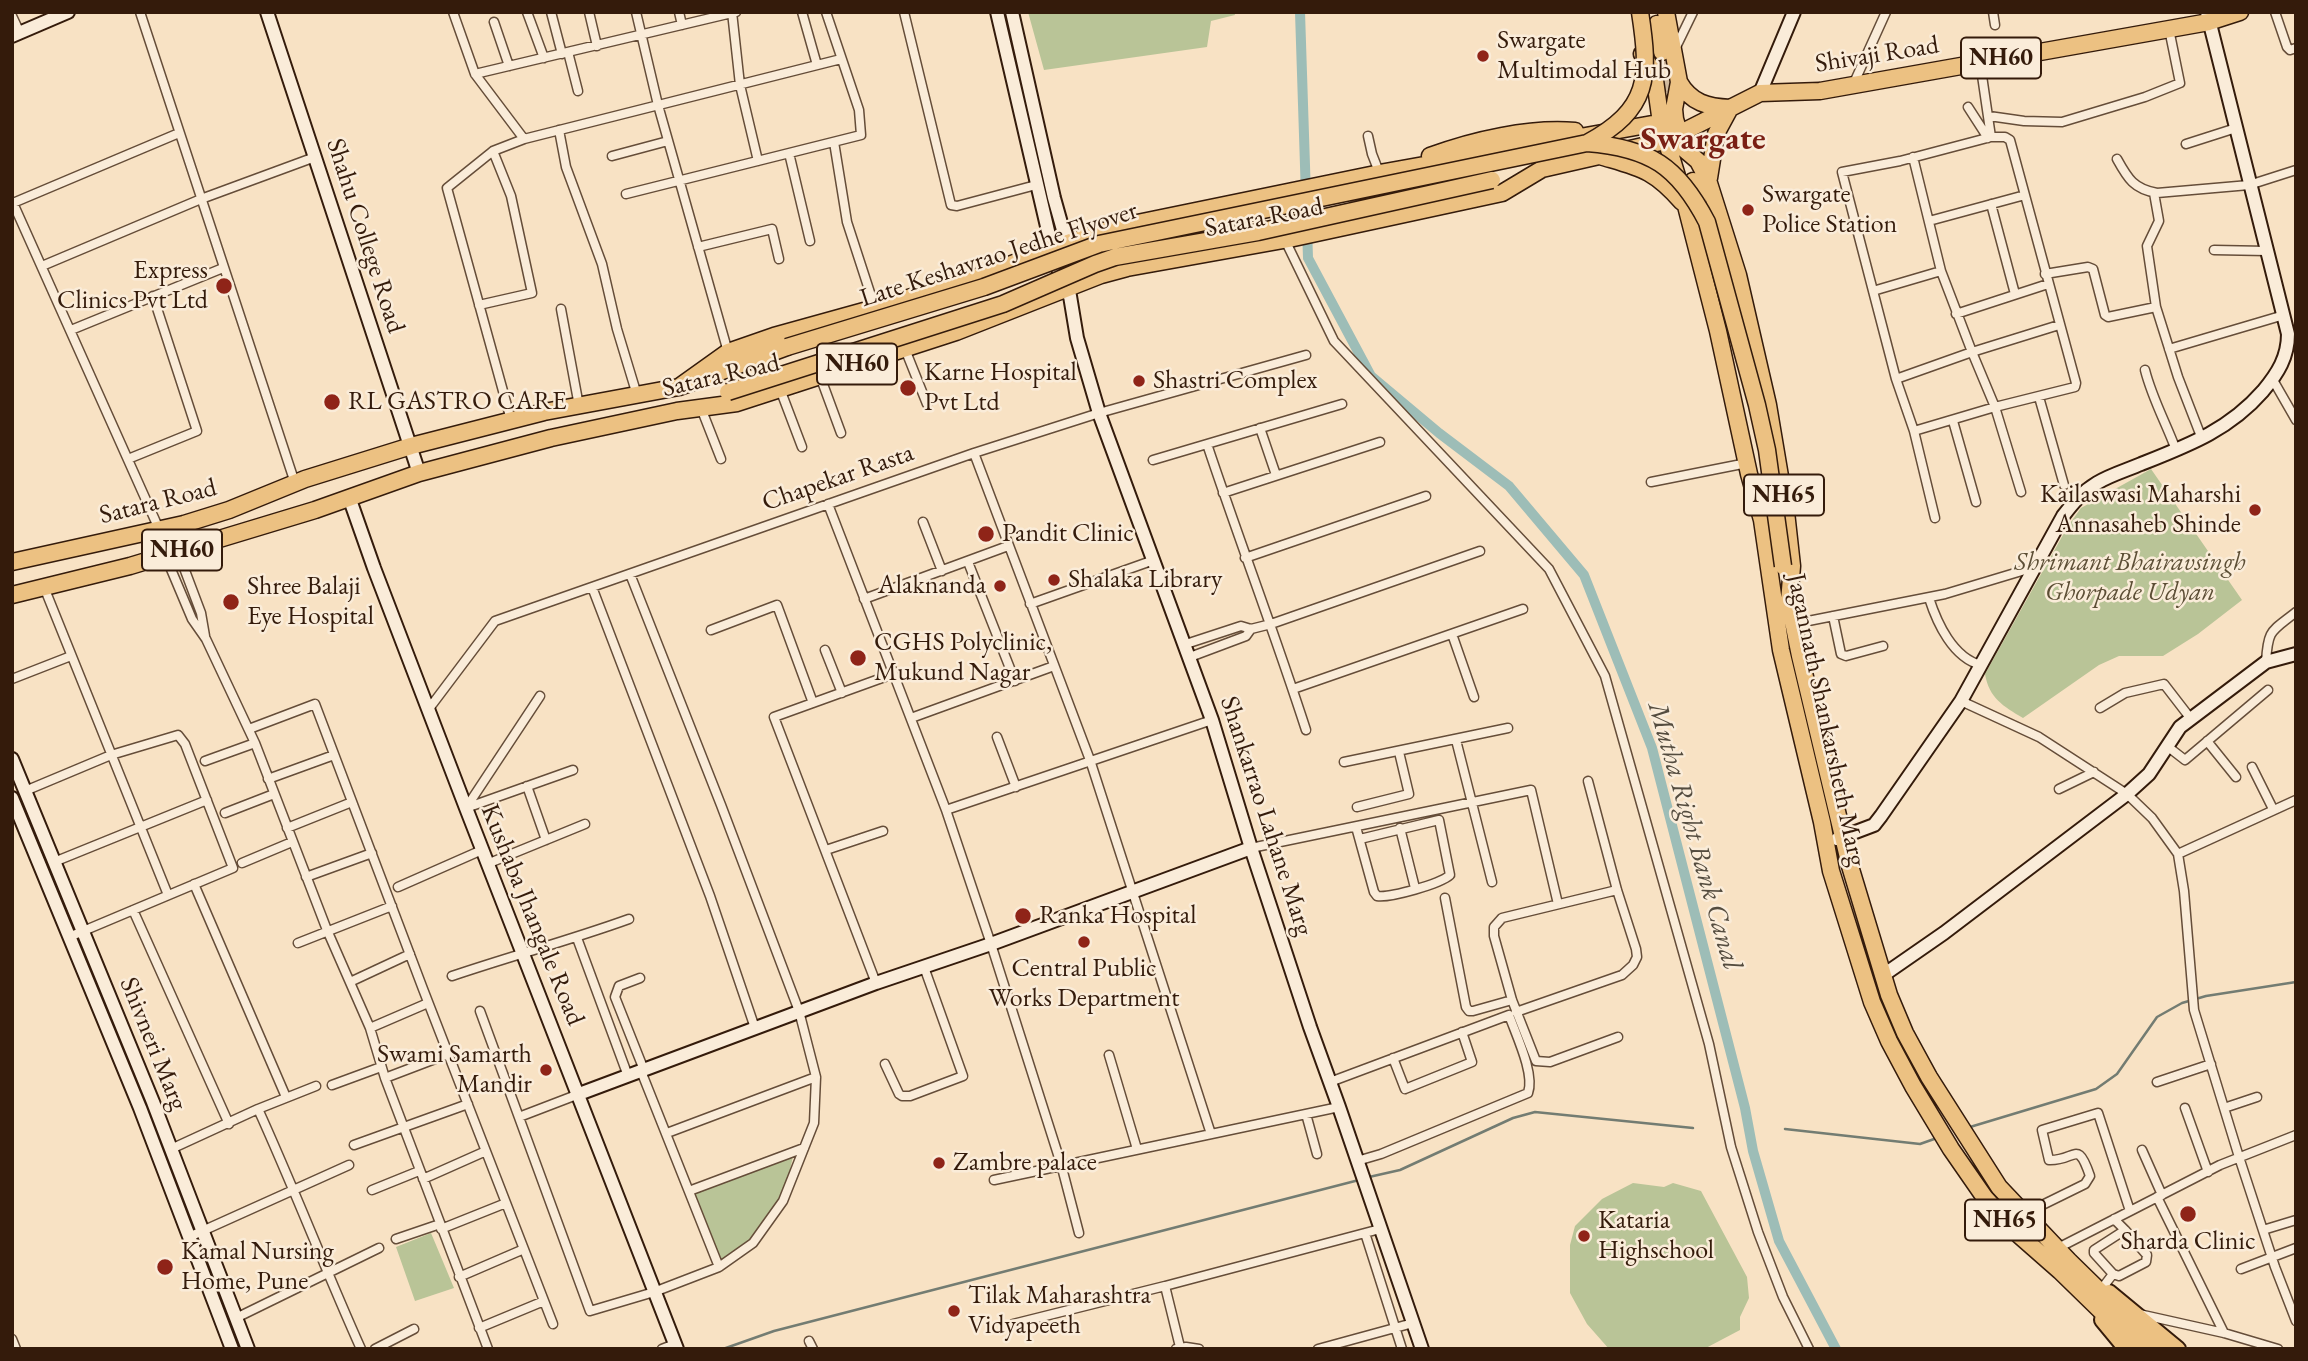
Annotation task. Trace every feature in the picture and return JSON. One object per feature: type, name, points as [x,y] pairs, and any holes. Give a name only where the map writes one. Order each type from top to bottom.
[{"type":"highway","points":[[1633,12],[1642,54],[1642,80],[1633,101],[1593,144],[1651,173],[1664,182],[1686,206]]},
{"type":"highway","name":"Late Keshavrao Jedhe Flyover","points":[[1593,144],[1622,120],[1637,98],[1646,69],[1640,12]]},
{"type":"highway","points":[[1655,12],[1679,82],[1693,99],[1703,105],[1730,108],[1716,134],[1701,181],[1752,438],[1762,520]]},
{"type":"highway","points":[[1666,12],[1667,53]]},
{"type":"highway","name":"Shivaji Road","points":[[1672,139],[1760,93],[1820,91],[2169,29],[2208,17],[2240,12]]},
{"type":"highway","points":[[1642,54],[1654,73],[1668,121]]},
{"type":"highway","points":[[1668,121],[1674,109],[1679,82]]},
{"type":"highway","name":"Satara Road","points":[[12,595],[172,553],[315,510],[419,473],[551,438],[677,411],[737,403],[1007,314],[1127,268],[1287,240],[1502,194],[1529,176],[1593,144],[1668,121]]},
{"type":"highway","name":"Jagannath Shankarsheth Marg","points":[[1668,121],[1746,463],[1762,520],[1781,650],[1831,871],[1872,1002],[1889,1041],[1936,1125],[1991,1205],[2031,1247],[2062,1260]]},
{"type":"highway","name":"Satara Road","points":[[12,562],[159,529],[229,510],[295,483],[411,446],[510,420],[679,387],[728,352],[984,275],[1058,245],[1113,228],[1382,173],[1593,144],[1672,139]]},
{"type":"highway","name":"Jagannath Shankarsheth Marg","points":[[1672,139],[1698,160],[1701,181],[1738,275],[1774,435],[1792,566],[1789,602],[1793,624],[1850,866],[1882,976],[1905,1032],[1952,1114],[1999,1187],[2062,1260],[2132,1331]]},
{"type":"highway","name":"Late Keshavrao Jedhe Flyover","points":[[679,387],[787,347],[984,287],[1099,244],[1593,144],[1622,148],[1658,162],[1679,177],[1696,200],[1707,222],[1760,416],[1789,602]]},
{"type":"highway","points":[[677,411],[728,392],[1003,304],[1115,257],[1258,232],[1492,180],[1529,176]]},
{"type":"highway","name":"NH65","points":[[2132,1331],[2140,1349]]},
{"type":"highway","name":"NH65","points":[[2132,1331],[2160,1349]]},
{"type":"main road","name":"Jagannath Shankarsheth Marg","points":[[2062,1260],[2103,1287],[2132,1331]]},
{"type":"main road","name":"Jagannath Shankarsheth Marg","points":[[2062,1260],[2132,1331],[2178,1349]]},
{"type":"street","points":[[140,12],[295,483]]},
{"type":"street","name":"Shahu College Road","points":[[267,12],[419,473]]},
{"type":"street","points":[[453,12],[475,74],[524,139]]},
{"type":"street","points":[[527,12],[544,58]]},
{"type":"street","points":[[551,12],[578,91]]},
{"type":"street","points":[[589,12],[597,46]]},
{"type":"street","points":[[636,12],[658,105],[728,352]]},
{"type":"street","points":[[679,12],[682,25]]},
{"type":"street","points":[[802,12],[817,65]]},
{"type":"street","points":[[626,194],[861,135],[859,110],[825,12]]},
{"type":"street","points":[[904,12],[951,205],[957,206],[1036,185]]},
{"type":"street","points":[[997,12],[1036,185],[1058,245]]},
{"type":"street","points":[[1012,12],[1058,245]]},
{"type":"street","points":[[1667,53],[1693,12]]},
{"type":"street","points":[[1760,93],[1794,12]]},
{"type":"street","points":[[1853,85],[1886,12]]},
{"type":"street","points":[[1993,12],[1995,25]]},
{"type":"street","points":[[2275,12],[2287,47],[2290,50],[2296,48]]},
{"type":"street","points":[[475,74],[733,13],[740,85],[758,161]]},
{"type":"street","points":[[12,16],[16,34],[59,14]]},
{"type":"street","points":[[1825,842],[1874,825],[1961,701],[2063,516],[2081,494],[2099,481],[2202,439],[2234,420],[2273,380],[2292,345],[2208,17]]},
{"type":"street","points":[[494,22],[509,66]]},
{"type":"street","points":[[1989,116],[2024,121],[2063,122],[2145,97],[2179,83],[2169,29]]},
{"type":"street","points":[[510,420],[447,188],[493,151],[524,139],[841,59]]},
{"type":"street","points":[[1980,62],[1989,116],[1989,138]]},
{"type":"street","points":[[1968,107],[1989,138]]},
{"type":"street","points":[[2186,144],[2235,128]]},
{"type":"street","points":[[559,130],[566,167],[602,264],[637,397]]},
{"type":"street","points":[[159,529],[13,203],[179,133]]},
{"type":"street","points":[[1368,136],[1388,194]]},
{"type":"street","points":[[1914,431],[2075,387],[2010,140],[2005,137],[1989,138],[1842,173],[1896,379],[1914,431],[1935,518]]},
{"type":"street","points":[[612,156],[668,141]]},
{"type":"street","points":[[834,142],[847,222],[876,308]]},
{"type":"street","points":[[479,305],[532,293],[511,196],[493,151]]},
{"type":"street","points":[[789,153],[810,241]]},
{"type":"street","points":[[42,266],[201,200],[315,157]]},
{"type":"street","points":[[1913,157],[1941,271],[1995,407],[2021,492]]},
{"type":"street","points":[[2117,159],[2132,183],[2144,191],[2154,193],[2249,185],[2296,170]]},
{"type":"street","points":[[2154,193],[2159,221],[2147,246],[2156,307],[2202,439]]},
{"type":"street","points":[[1929,221],[2025,195]]},
{"type":"street","points":[[1991,204],[2015,294]]},
{"type":"street","points":[[698,247],[772,229],[779,259]]},
{"type":"street","points":[[1287,240],[1334,341],[1549,569],[1605,676],[1709,1044],[1731,1147],[1758,1232],[1783,1297],[1809,1349]]},
{"type":"street","name":"Shankarrao Lahane Marg","points":[[1058,245],[1071,290],[1077,338],[1099,413],[1191,657],[1310,1027],[1422,1349]]},
{"type":"street","points":[[2214,250],[2267,251]]},
{"type":"street","points":[[2045,274],[2088,267],[2092,269],[2102,308],[2108,317],[2156,307]]},
{"type":"street","points":[[71,330],[223,268]]},
{"type":"street","points":[[1873,291],[1941,271]]},
{"type":"street","points":[[1956,314],[2048,284]]},
{"type":"street","points":[[128,459],[197,431],[153,296]]},
{"type":"street","points":[[561,309],[579,406]]},
{"type":"street","points":[[2169,349],[2284,315]]},
{"type":"street","points":[[1896,379],[1972,352],[2059,326]]},
{"type":"street","points":[[905,349],[927,404]]},
{"type":"street","name":"Chapekar Rasta","points":[[428,710],[495,621],[974,453],[1099,413],[1306,355]]},
{"type":"street","points":[[2145,370],[2151,393],[2176,450]]},
{"type":"street","points":[[820,376],[841,433]]},
{"type":"street","points":[[2273,380],[2296,420]]},
{"type":"street","points":[[780,389],[802,447]]},
{"type":"street","points":[[2039,397],[2064,485]]},
{"type":"street","points":[[1153,460],[1342,404]]},
{"type":"street","points":[[701,408],[721,459]]},
{"type":"street","points":[[1953,421],[1976,502]]},
{"type":"street","points":[[1260,428],[1276,475]]},
{"type":"street","points":[[1223,493],[1380,442]]},
{"type":"street","points":[[1207,444],[1306,730]]},
{"type":"street","points":[[974,453],[1090,760],[1211,1134]]},
{"type":"street","points":[[1650,482],[1746,463]]},
{"type":"street","points":[[1245,558],[1426,496]]},
{"type":"street","name":"Kushaba Jhangale Road","points":[[349,497],[487,864],[579,1094],[672,1347]]},
{"type":"street","points":[[828,504],[946,810],[1061,1164],[1079,1233]]},
{"type":"street","points":[[923,522],[942,571]]},
{"type":"street","points":[[864,599],[1008,546]]},
{"type":"street","points":[[1186,644],[1241,626],[1251,629],[1271,624],[1480,551]]},
{"type":"street","points":[[172,553],[201,613],[206,639]]},
{"type":"street","points":[[172,553],[192,619],[206,639],[249,729],[327,930],[370,1028],[385,1079],[488,1349]]},
{"type":"street","points":[[1030,604],[1154,560]]},
{"type":"street","points":[[968,562],[1014,681]]},
{"type":"street","points":[[1793,624],[1929,598],[2035,567]]},
{"type":"street","points":[[480,1011],[590,1311],[654,1292],[719,1267],[753,1243],[783,1200],[814,1123],[816,1077],[799,1011],[630,574]]},
{"type":"street","points":[[44,587],[168,895]]},
{"type":"street","points":[[592,587],[710,895],[755,1028]]},
{"type":"street","points":[[1929,598],[1952,642],[1972,663],[1981,665]]},
{"type":"street","points":[[711,630],[777,606],[813,703]]},
{"type":"street","points":[[1293,689],[1523,609]]},
{"type":"street","points":[[2266,662],[2267,639],[2270,633],[2296,612]]},
{"type":"street","points":[[1833,616],[1841,654],[1846,656],[1883,646]]},
{"type":"street","points":[[1191,657],[1246,636],[1251,629]]},
{"type":"street","points":[[1452,634],[1474,697]]},
{"type":"street","points":[[825,650],[842,693]]},
{"type":"street","points":[[1882,976],[1944,933],[2127,794],[2148,774],[2180,727],[2266,662],[2296,654]]},
{"type":"street","points":[[12,679],[71,656]]},
{"type":"street","points":[[911,718],[1054,666]]},
{"type":"street","points":[[876,983],[774,717],[893,674]]},
{"type":"street","points":[[2100,708],[2125,693],[2164,684],[2191,719]]},
{"type":"street","points":[[2167,746],[2185,760],[2268,690]]},
{"type":"street","points":[[466,808],[540,696]]},
{"type":"street","points":[[1961,701],[2039,737],[2127,794],[2152,818],[2178,854],[2184,891],[2194,1010],[2239,1157],[2296,1321]]},
{"type":"street","points":[[249,729],[315,704],[553,1324]]},
{"type":"street","points":[[946,810],[1212,720]]},
{"type":"street","points":[[1344,762],[1508,728]]},
{"type":"street","points":[[25,791],[111,755],[178,735],[185,744],[233,867],[69,937]]},
{"type":"street","points":[[997,737],[1016,787]]},
{"type":"street","points":[[1456,740],[1492,882]]},
{"type":"street","points":[[2207,741],[2236,778]]},
{"type":"street","points":[[205,761],[255,743]]},
{"type":"street","points":[[1357,807],[1409,794],[1399,752]]},
{"type":"street","points":[[268,779],[334,755]]},
{"type":"street","name":"Shivneri Marg","points":[[12,759],[172,1149],[248,1349]]},
{"type":"street","points":[[2252,767],[2273,809]]},
{"type":"street","points":[[466,808],[573,770]]},
{"type":"street","points":[[2059,789],[2094,772]]},
{"type":"street","points":[[1516,1012],[1556,996],[1614,979],[1628,971],[1637,957],[1588,781]]},
{"type":"street","points":[[527,786],[546,840]]},
{"type":"street","points":[[519,1117],[799,1011],[991,944],[1251,848],[1531,790],[1558,904]]},
{"type":"street","points":[[225,813],[274,794]]},
{"type":"street","name":"Shivneri Marg","points":[[12,798],[140,1108],[232,1349]]},
{"type":"street","points":[[54,862],[207,800]]},
{"type":"street","points":[[2178,854],[2296,800]]},
{"type":"street","points":[[287,828],[352,802]]},
{"type":"street","points":[[1356,827],[1377,896],[1386,897],[1440,881],[1450,875],[1439,820],[1360,839]]},
{"type":"street","points":[[487,864],[585,824]]},
{"type":"street","points":[[1401,828],[1415,888]]},
{"type":"street","points":[[826,850],[883,831]]},
{"type":"street","points":[[242,863],[292,842]]},
{"type":"street","points":[[398,887],[482,850]]},
{"type":"street","points":[[306,877],[372,853]]},
{"type":"street","points":[[194,884],[286,1097]]},
{"type":"street","points":[[1617,890],[1502,918],[1494,927],[1494,936],[1532,1057],[1540,1062],[1550,1062],[1619,1037]]},
{"type":"street","points":[[1445,898],[1466,1007],[1473,1011],[1512,1000]]},
{"type":"street","points":[[298,943],[392,906]]},
{"type":"street","points":[[133,910],[229,1124]]},
{"type":"street","points":[[452,976],[629,919]]},
{"type":"street","points":[[576,938],[667,1133],[719,1267]]},
{"type":"street","points":[[350,982],[410,954]]},
{"type":"street","points":[[885,1064],[902,1096],[910,1096],[963,1076],[924,967]]},
{"type":"street","points":[[638,1072],[615,997],[619,986],[640,978]]},
{"type":"street","points":[[370,1028],[428,1003]]},
{"type":"street","points":[[1330,1082],[1509,1015],[1527,1066],[1531,1087],[1528,1093],[1381,1154],[1357,1161]]},
{"type":"street","points":[[1393,1058],[1405,1089],[1472,1062],[1462,1032]]},
{"type":"street","points":[[385,1079],[448,1055]]},
{"type":"street","points":[[1109,1055],[1138,1149]]},
{"type":"street","points":[[2157,1082],[2211,1065]]},
{"type":"street","points":[[332,1084],[381,1067]]},
{"type":"street","points":[[667,1133],[816,1077]]},
{"type":"street","points":[[172,1149],[258,1109],[317,1086]]},
{"type":"street","points":[[2224,1108],[2257,1097]]},
{"type":"street","points":[[140,1108],[153,1102]]},
{"type":"street","points":[[354,1144],[468,1104]]},
{"type":"street","points":[[994,1180],[1339,1107]]},
{"type":"street","points":[[2185,1108],[2208,1171]]},
{"type":"street","points":[[258,1109],[361,1349]]},
{"type":"street","points":[[2024,1214],[2085,1184],[2090,1176],[2084,1158],[2075,1153],[2049,1160],[2042,1130],[2098,1113],[2130,1211]]},
{"type":"street","points":[[1306,1114],[1317,1154]]},
{"type":"street","points":[[2062,1260],[2114,1219],[2208,1171],[2296,1135]]},
{"type":"street","points":[[689,1191],[804,1148]]},
{"type":"street","points":[[2142,1150],[2159,1196],[2224,1333]]},
{"type":"street","points":[[372,1190],[486,1151]]},
{"type":"street","points":[[189,1237],[349,1164]]},
{"type":"street","points":[[396,1239],[506,1203]]},
{"type":"street","points":[[2114,1219],[2125,1230],[2147,1255],[2146,1262],[2119,1276],[2113,1274],[2094,1250],[2125,1230]]},
{"type":"street","points":[[2263,1230],[2296,1220]]},
{"type":"street","points":[[1013,1324],[1380,1229]]},
{"type":"street","points":[[1365,1233],[1402,1349]]},
{"type":"street","points":[[236,1318],[379,1248]]},
{"type":"street","points":[[2241,1269],[2296,1248]]},
{"type":"street","points":[[459,1277],[524,1250]]},
{"type":"street","points":[[2103,1287],[2113,1274]]},
{"type":"street","points":[[1165,1286],[1178,1348],[1199,1349]]},
{"type":"street","points":[[479,1328],[544,1301]]},
{"type":"street","points":[[1318,1349],[1413,1323]]},
{"type":"street","points":[[374,1349],[414,1329]]},
{"type":"street","points":[[2132,1331],[2224,1333],[2278,1349]]},
{"type":"green space","points":[[1028,12],[1234,12],[1235,15],[1211,21],[1207,47],[1044,70]]},
{"type":"green space","name":"Shrimant Bhairavsingh Ghorpade Udyan","points":[[2151,469],[2242,600],[2198,634],[2163,656],[2119,656],[2099,665],[2023,718],[2003,705],[1994,695],[1985,674],[2068,526],[2081,508]]},
{"type":"green space","points":[[794,1152],[783,1201],[752,1239],[720,1262],[691,1195]]},
{"type":"green space","points":[[1633,1183],[1664,1187],[1673,1183],[1701,1191],[1747,1277],[1749,1298],[1740,1317],[1740,1330],[1704,1349],[1609,1349],[1587,1324],[1570,1293],[1570,1245],[1575,1226],[1602,1199]]},
{"type":"green space","points":[[431,1233],[454,1288],[415,1301],[396,1247]]},
{"type":"waterway","name":"Mutha Right Bank Canal","points":[[1300,12],[1308,258],[1371,376],[1439,433],[1509,486],[1584,575],[1652,748],[1745,1108],[1753,1151],[1779,1241],[1836,1349]]},
{"type":"waterway","points":[[1970,1127],[2096,1089],[2117,1074],[2157,1017],[2182,1003],[2206,996],[2296,982]]},
{"type":"waterway","points":[[1369,1177],[1400,1170],[1513,1118],[1535,1112],[1693,1128]]},
{"type":"waterway","points":[[1785,1129],[1920,1144],[1937,1138]]},
{"type":"waterway","points":[[723,1349],[774,1331],[1359,1180]]},
{"type":"tunnel","points":[[1662,52],[1675,107]]},
{"type":"place","name":"Swargate Multimodal Hub","points":[[1483,56]]},
{"type":"place","name":"Swargate Police Station","points":[[1748,210]]},
{"type":"place","name":"Express Clinics Pvt Ltd","points":[[224,286]]},
{"type":"place","name":"Shastri Complex","points":[[1139,381]]},
{"type":"place","name":"Karne Hospital Pvt Ltd","points":[[908,388]]},
{"type":"place","name":"RL GASTRO CARE","points":[[332,402]]},
{"type":"place","name":"Kailaswasi Maharshi Annasaheb Shinde","points":[[2255,510]]},
{"type":"place","name":"Pandit Clinic","points":[[986,534]]},
{"type":"place","name":"Shalaka Library","points":[[1054,580]]},
{"type":"place","name":"Alaknanda","points":[[1000,586]]},
{"type":"place","name":"Shree Balaji Eye Hospital","points":[[231,602]]},
{"type":"place","name":"CGHS Polyclinic, Mukund Nagar","points":[[858,658]]},
{"type":"place","name":"Ranka Hospital","points":[[1023,916]]},
{"type":"place","name":"Central Public Works Department","points":[[1084,942]]},
{"type":"place","name":"Swami Samarth Mandir","points":[[546,1070]]},
{"type":"place","name":"Zambre palace","points":[[939,1163]]},
{"type":"place","name":"Sharda Clinic","points":[[2188,1214]]},
{"type":"place","name":"Kataria Highschool","points":[[1584,1236]]},
{"type":"place","name":"Kamal Nursing Home, Pune","points":[[165,1267]]},
{"type":"place","name":"Tilak Maharashtra Vidyapeeth","points":[[954,1311]]},
{"type":"district","name":"Swargate","points":[[1703,140]]}]
